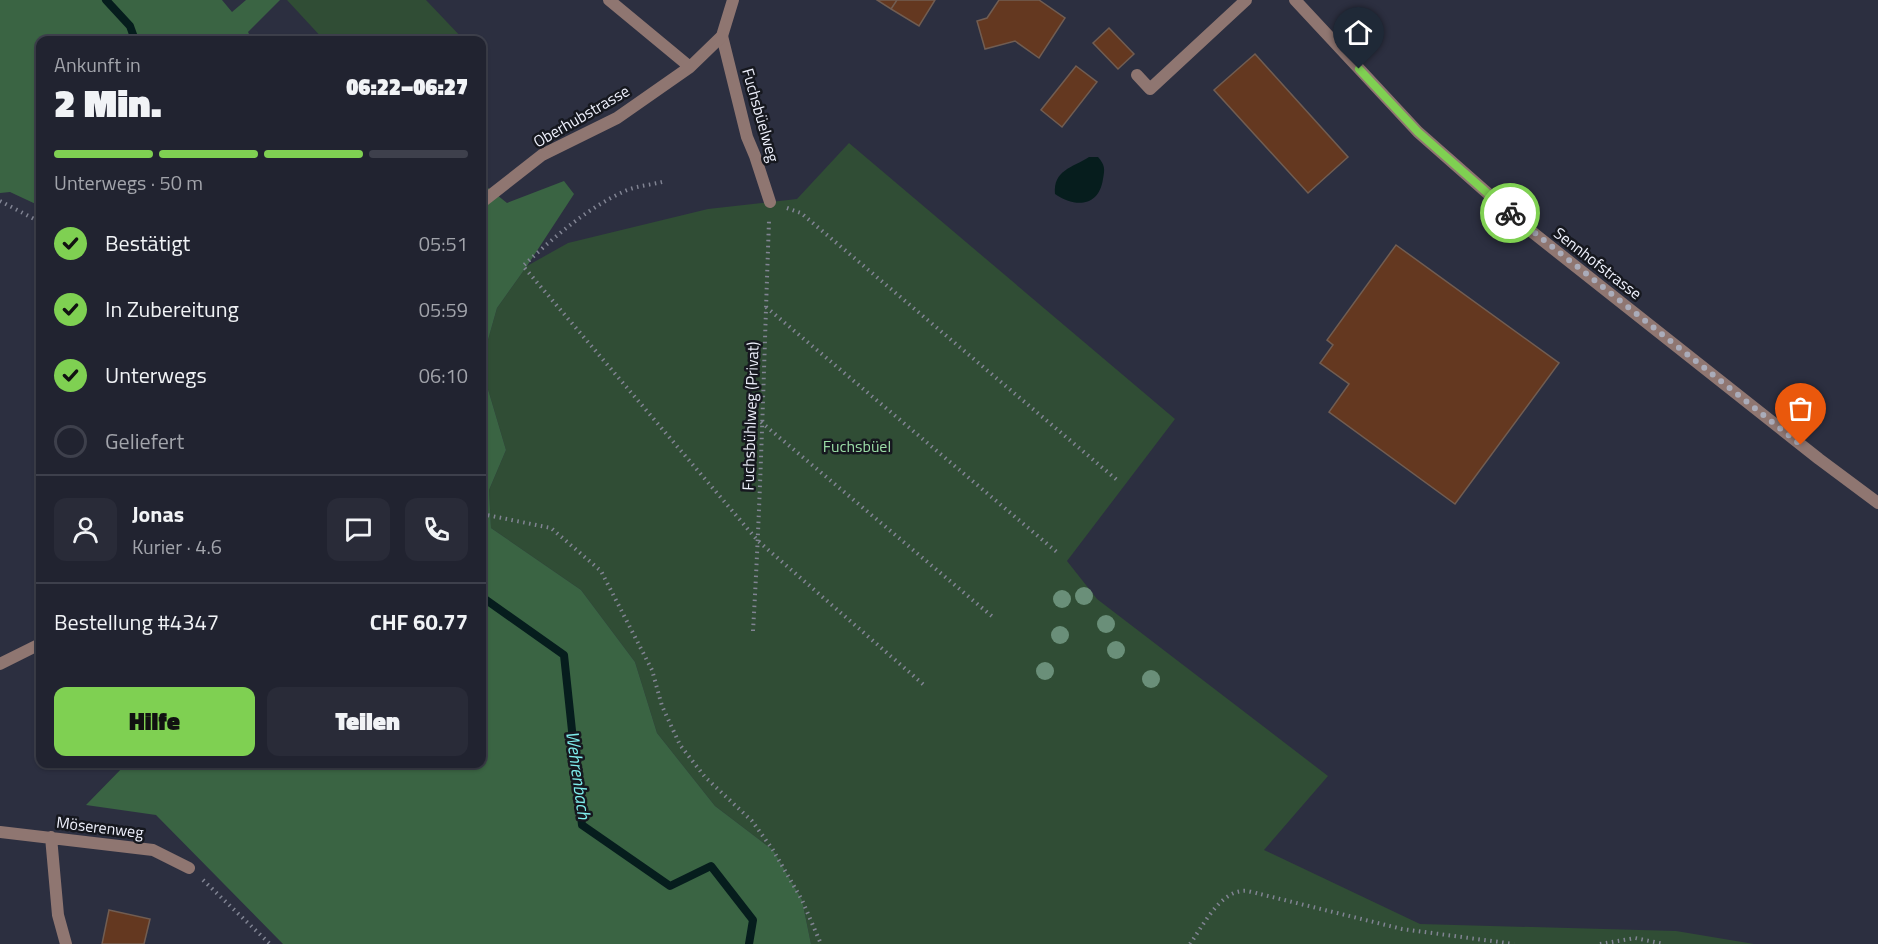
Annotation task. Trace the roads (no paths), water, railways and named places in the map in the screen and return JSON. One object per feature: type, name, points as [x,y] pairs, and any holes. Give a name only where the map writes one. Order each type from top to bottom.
[{"type":"street","points":[[609,0],[690,67]]},
{"type":"street","name":"Oberhubstrasse","points":[[486,199],[542,155],[617,118],[690,67],[722,36],[733,0]]},
{"type":"street","points":[[1137,75],[1150,89],[1246,0]]},
{"type":"street","name":"Sennhofstrasse","points":[[1294,0],[1418,132],[1527,228],[1878,503]]},
{"type":"street","name":"Fuchsbüelweg","points":[[722,36],[747,137],[770,202]]},
{"type":"street","points":[[0,664],[36,646]]},
{"type":"street","name":"Möserenweg","points":[[0,832],[153,850],[189,868]]},
{"type":"street","points":[[51,837],[58,915],[66,944]]},
{"type":"waterway","name":"Wehrenbach","points":[[106,0],[130,26],[134,36]]},
{"type":"waterway","name":"Wehrenbach","points":[[486,600],[564,655],[582,825],[670,886],[711,866],[753,920],[749,944]]},
{"type":"park label","name":"Fuchsbüel","points":[[857,446]]}]
